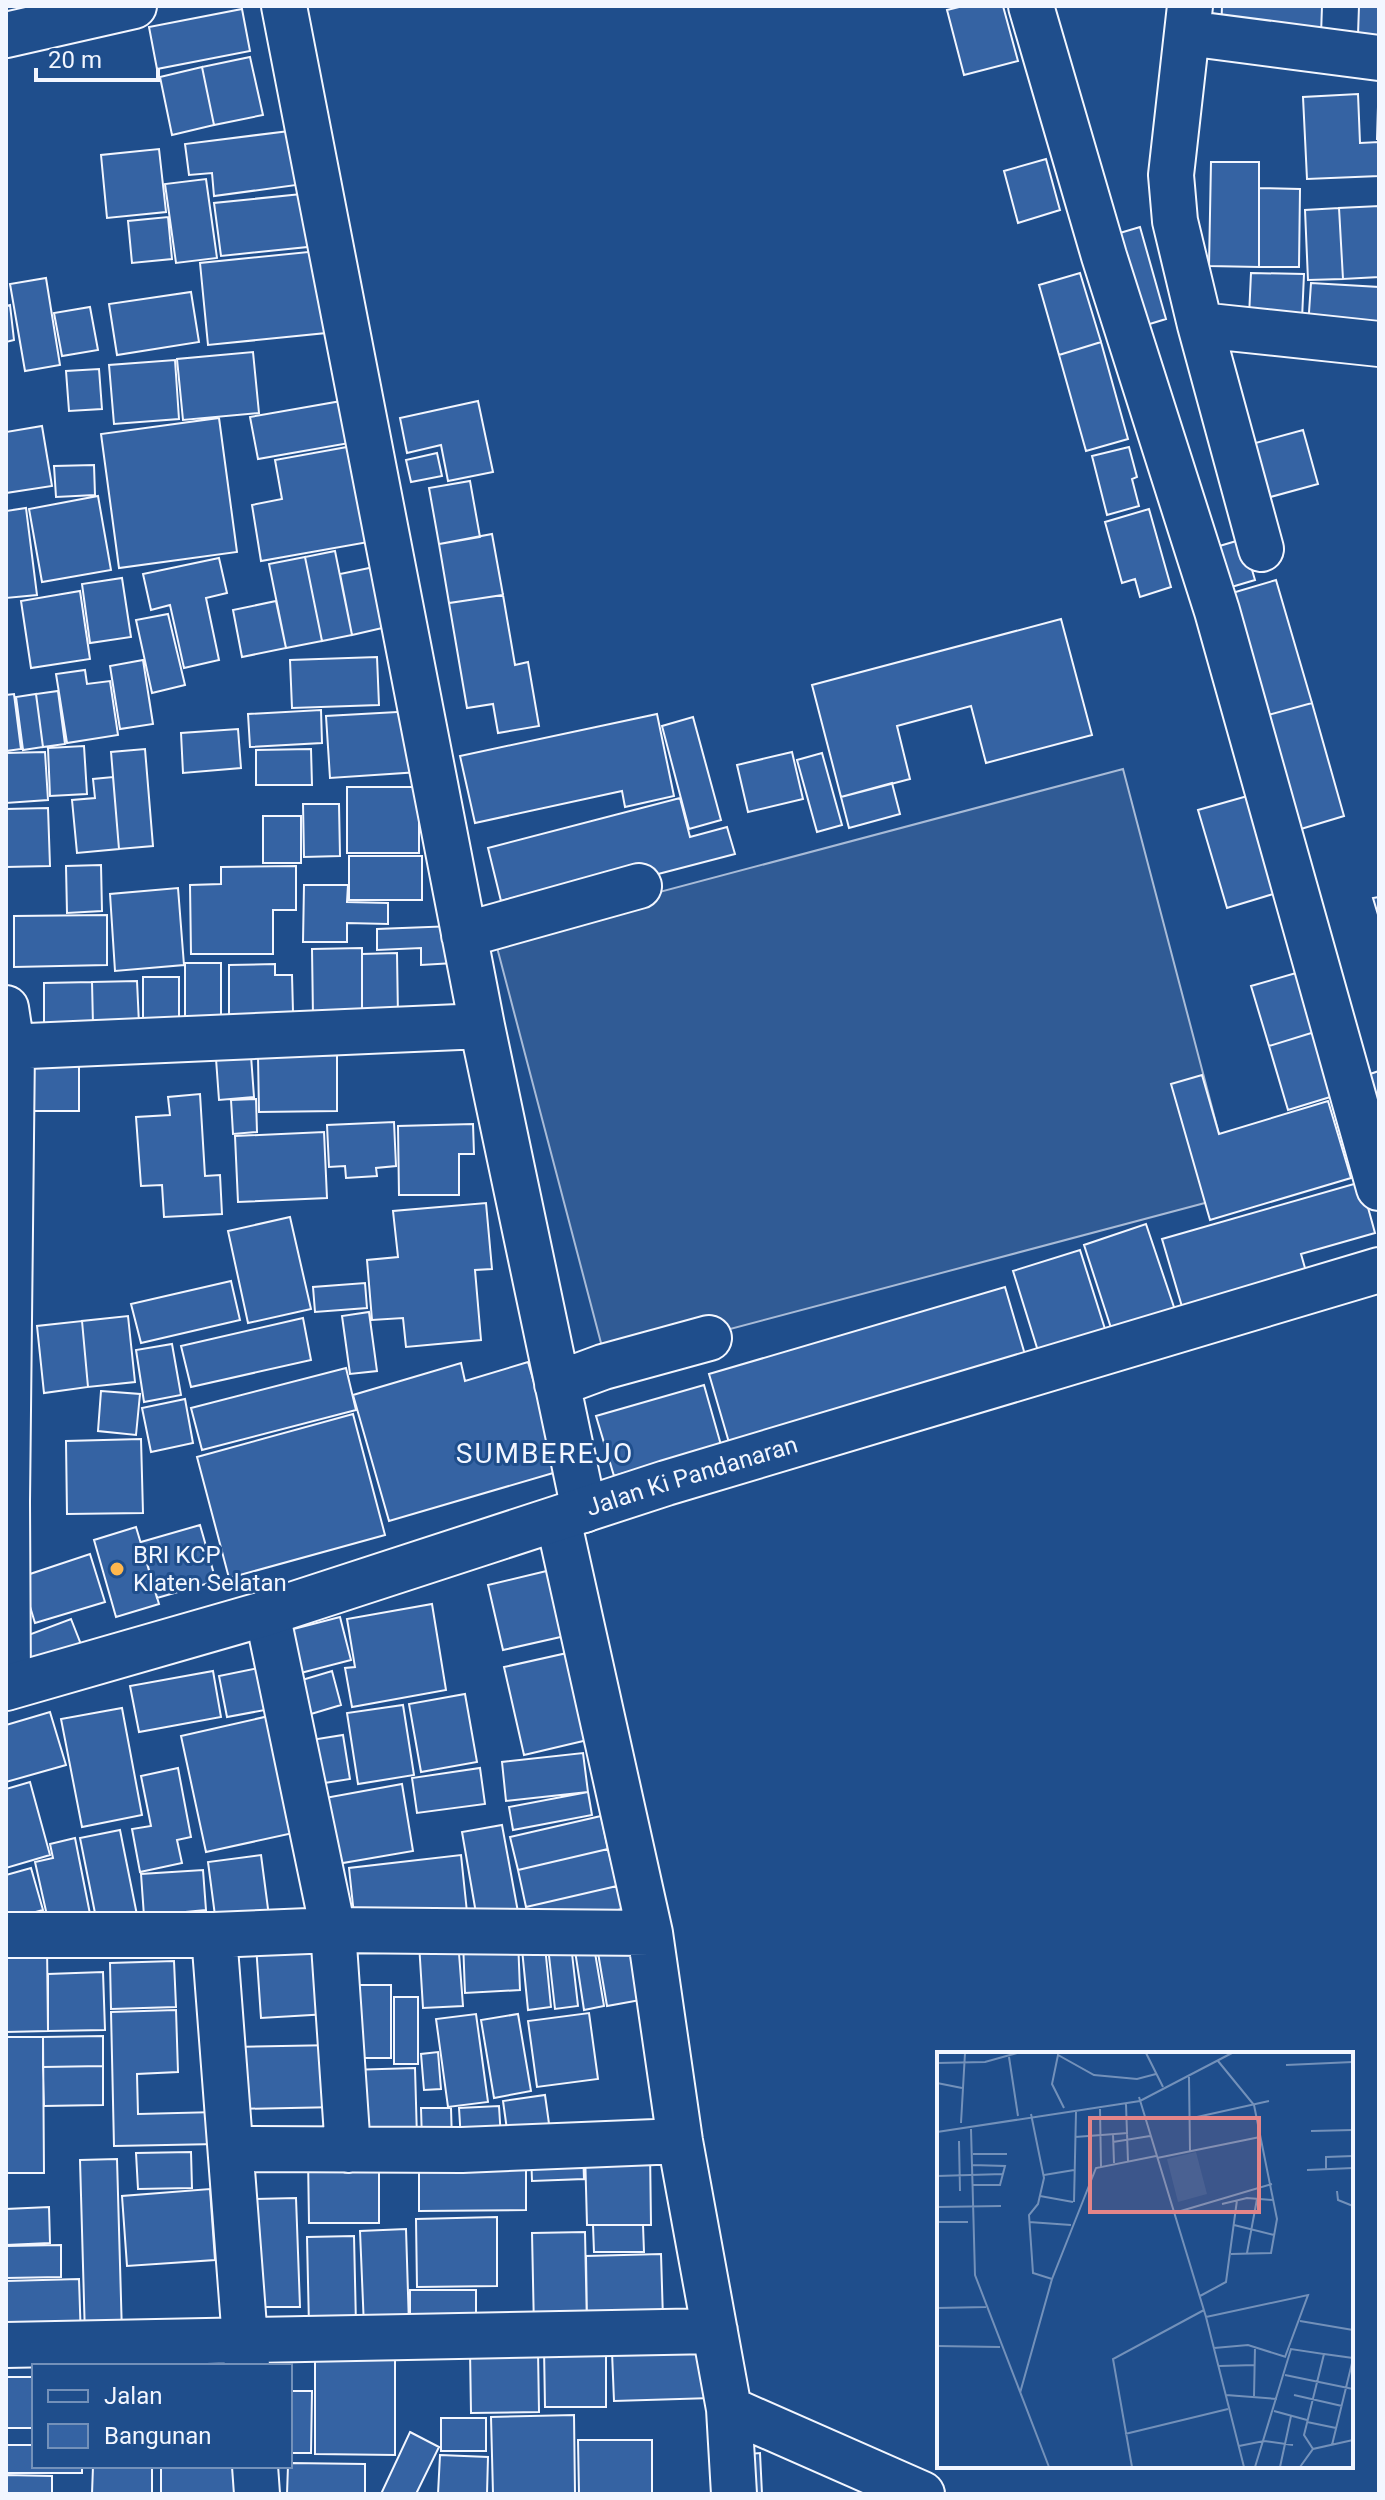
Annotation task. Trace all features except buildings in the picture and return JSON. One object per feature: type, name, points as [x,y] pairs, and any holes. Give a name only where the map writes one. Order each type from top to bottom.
[{"type":"street","points":[[6,35],[134,6]]},
{"type":"street","points":[[284,6],[482,1026],[557,1384],[571,1515],[650,1933],[680,2141],[729,2409],[734,2494]]},
{"type":"street","points":[[1031,6],[1104,256],[1217,611],[1379,1188]]},
{"type":"street","points":[[1261,549],[1175,221],[1171,175],[1188,20],[1379,58]]},
{"type":"street","points":[[1200,325],[1379,344]]},
{"type":"street","points":[[464,935],[639,886]]},
{"type":"street","points":[[7,1687],[8,1034],[482,1026]]},
{"type":"street","name":"Jalan Ki Pandanaran","points":[[7,1687],[267,1613],[796,1443],[1379,1270]]},
{"type":"street","points":[[557,1384],[603,1367],[709,1338]]},
{"type":"street","points":[[267,1613],[333,1930],[348,2150]]},
{"type":"street","points":[[6,1935],[214,1935],[333,1930],[650,1933]]},
{"type":"street","points":[[214,1935],[246,2352]]},
{"type":"street","points":[[231,2149],[462,2150],[680,2141]]},
{"type":"street","points":[[6,2345],[246,2352],[715,2331]]},
{"type":"street","points":[[729,2409],[922,2494]]},
{"type":"street","points":[[255,2468],[257,2494]]},
{"type":"shaded area","points":[[1123,769],[1235,1195],[606,1362],[494,936]]},
{"type":"place","name":"BRI KCP Klaten Selatan","points":[[117,1569]]},
{"type":"district","name":"SUMBEREJO","points":[[545,1453]]}]
